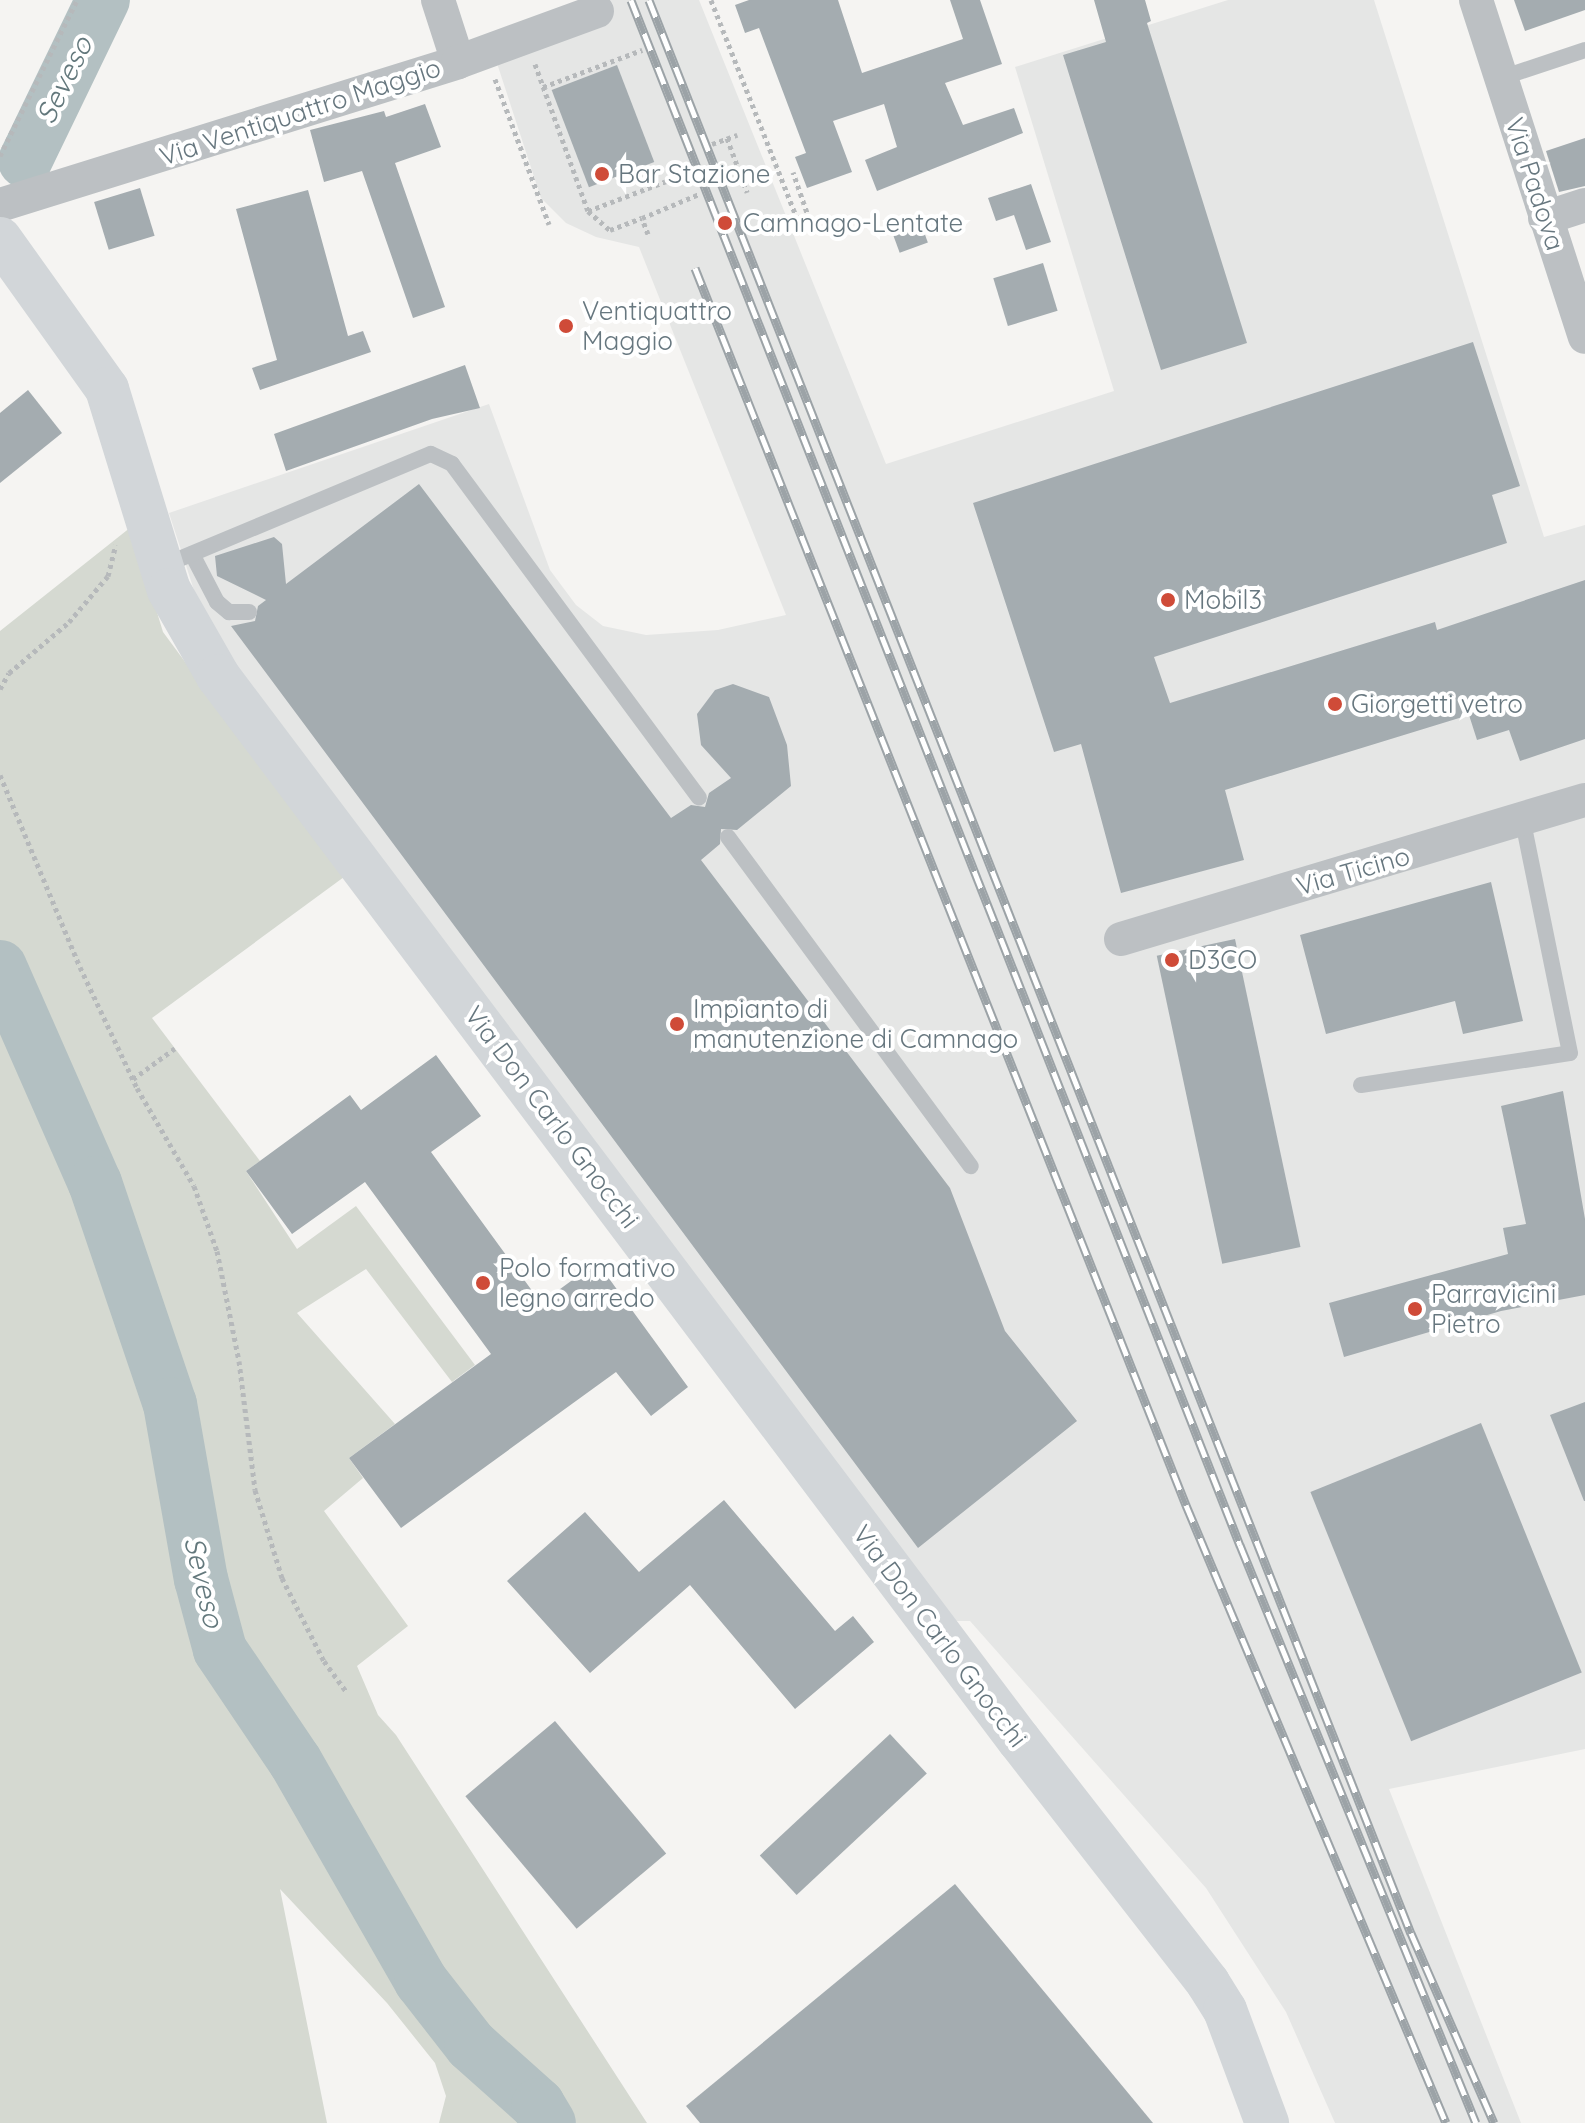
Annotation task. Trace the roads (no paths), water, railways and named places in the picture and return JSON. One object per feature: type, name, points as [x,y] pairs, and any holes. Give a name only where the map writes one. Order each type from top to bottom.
[{"type":"street","points":[[438,0],[458,62]]},
{"type":"street","name":"Via Padova","points":[[1476,0],[1585,337]]},
{"type":"street","name":"Via Ventiquattro Maggio","points":[[0,205],[458,62],[597,11]]},
{"type":"street","points":[[1545,218],[1585,205]]},
{"type":"street","name":"Via Don Carlo Gnocchi","points":[[0,239],[107,389],[177,560],[186,627],[218,676],[1009,1728],[1208,1983],[1225,2010],[1267,2123]]},
{"type":"street","name":"Via Ticino","points":[[1121,939],[1585,800]]},
{"type":"lane","points":[[1501,78],[1585,50]]},
{"type":"lane","points":[[249,612],[229,612],[177,560],[406,461],[431,454],[452,464],[699,798]]},
{"type":"lane","points":[[1361,1085],[1570,1053],[1523,821]]},
{"type":"lane","points":[[728,837],[971,1166]]},
{"type":"waterway","name":"Seveso","points":[[25,161],[103,0]]},
{"type":"waterway","name":"Seveso","points":[[0,967],[95,1183],[170,1404],[201,1579],[220,1650],[295,1761],[421,1981],[471,2045],[538,2105],[549,2123]]},
{"type":"railway","points":[[631,0],[1240,1545],[1476,2123]]},
{"type":"railway","points":[[649,0],[1411,1933],[1494,2123]]},
{"type":"railway","points":[[695,268],[1186,1505],[1446,2123]]},
{"type":"place","name":"Bar Stazione","points":[[602,174]]},
{"type":"place","name":"Camnago-Lentate","points":[[725,223]]},
{"type":"place","name":"Ventiquattro Maggio","points":[[566,326]]},
{"type":"place","name":"Mobil3","points":[[1168,600]]},
{"type":"place","name":"Giorgetti vetro","points":[[1335,704]]},
{"type":"place","name":"D3CO","points":[[1172,960]]},
{"type":"place","name":"Impianto di manutenzione di Camnago","points":[[677,1024]]},
{"type":"place","name":"Polo formativo legno arredo","points":[[483,1283]]},
{"type":"place","name":"Parravicini Pietro","points":[[1415,1309]]}]
